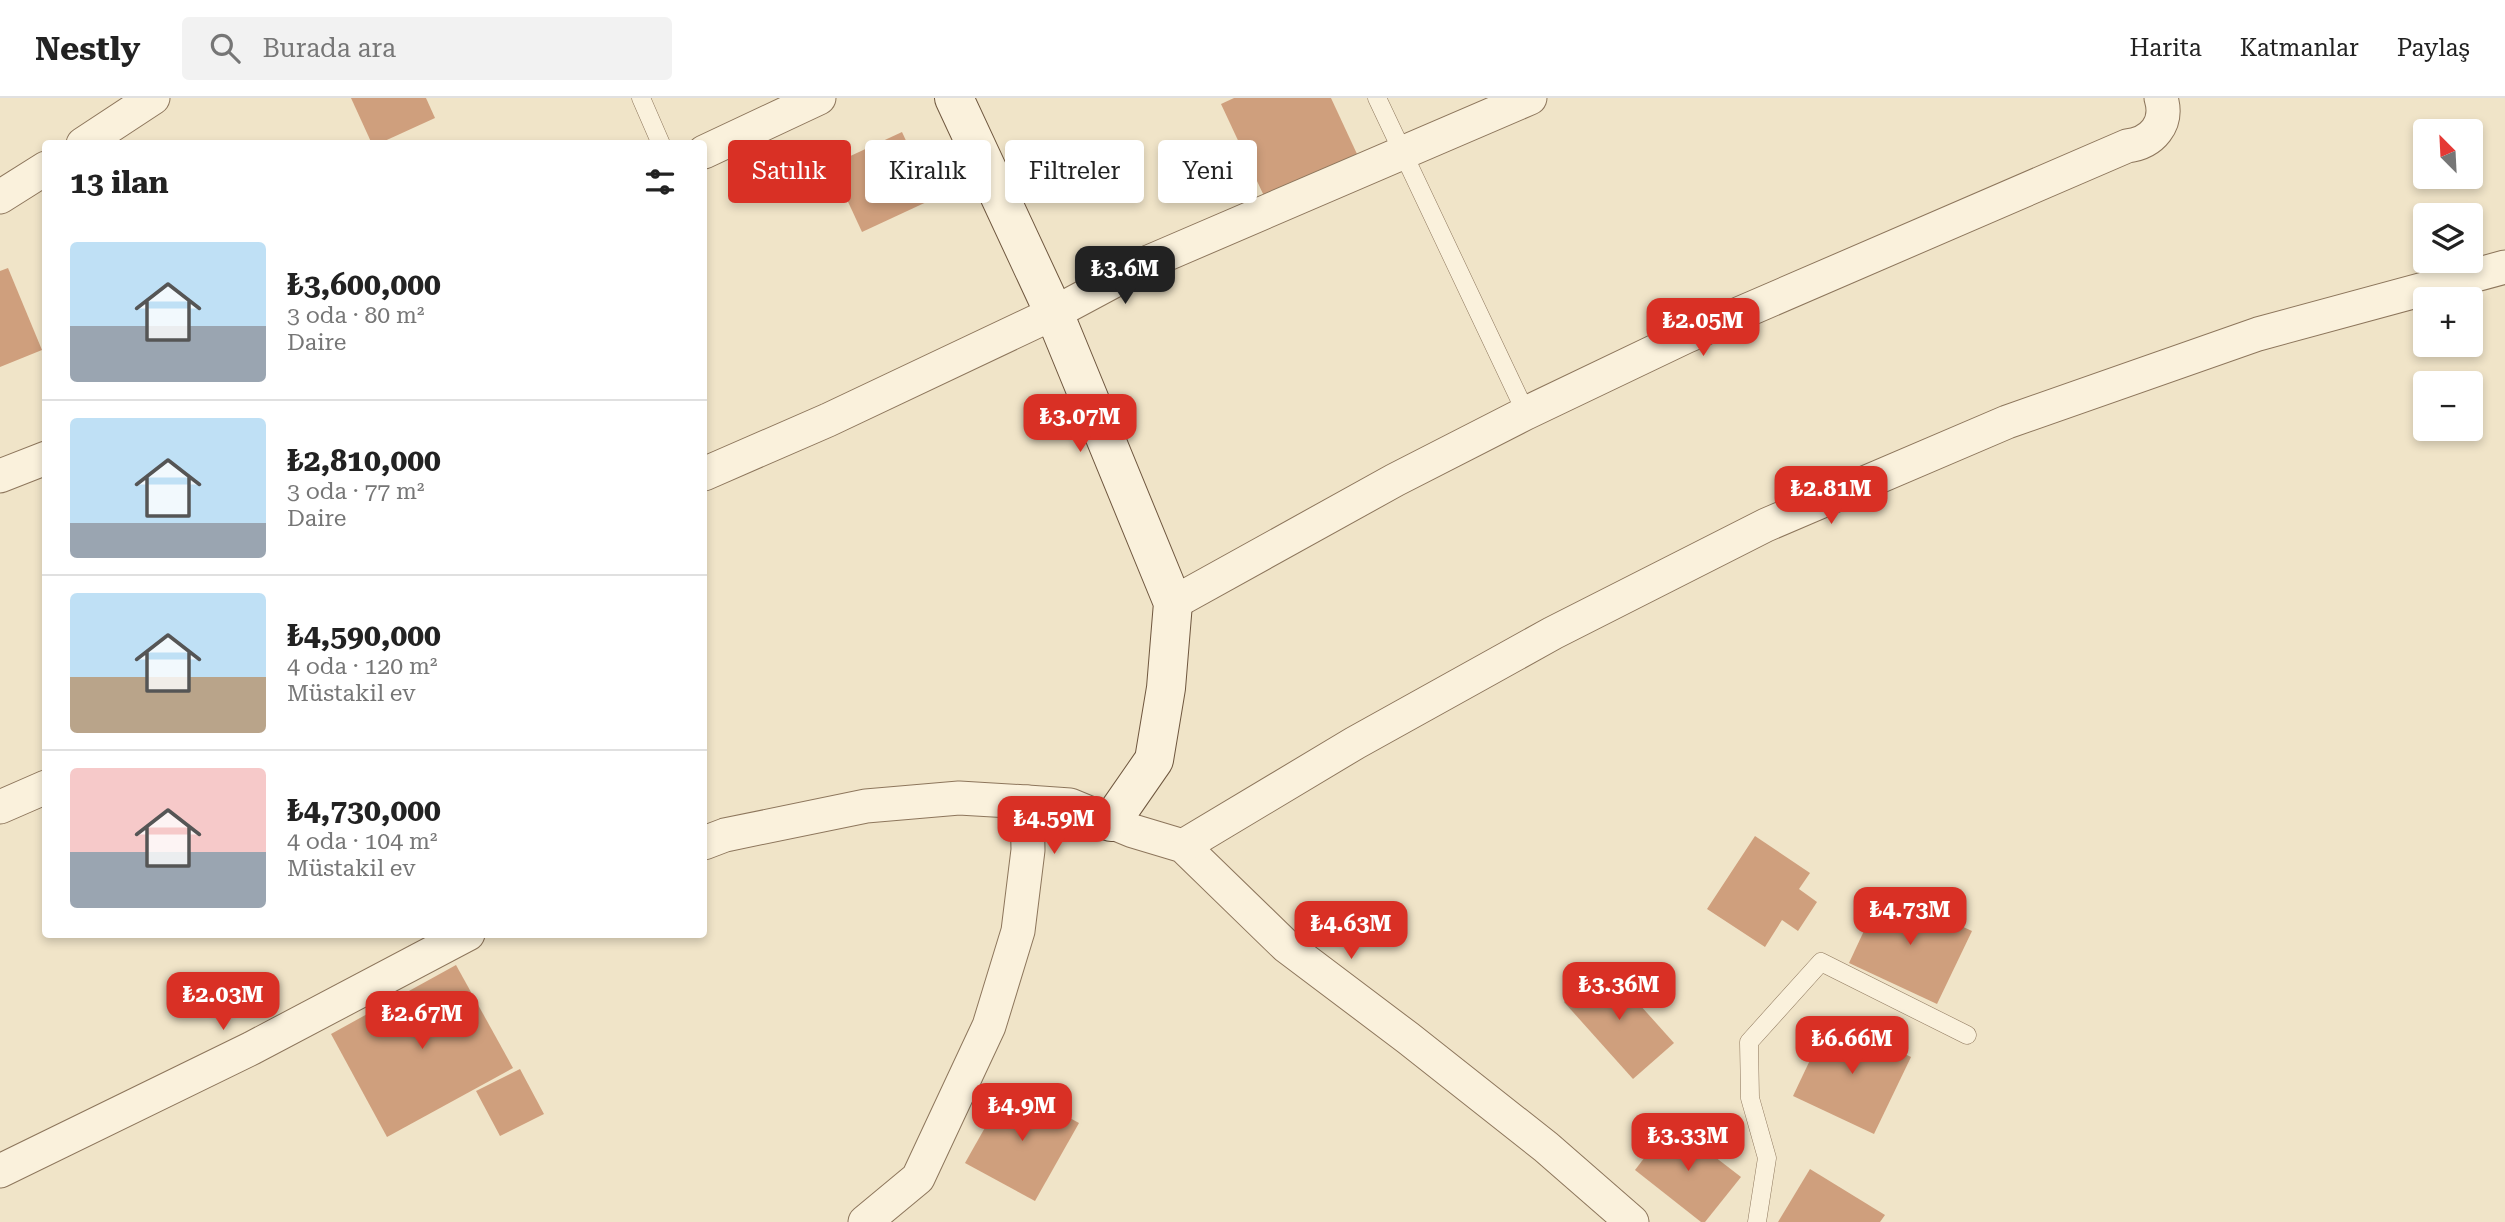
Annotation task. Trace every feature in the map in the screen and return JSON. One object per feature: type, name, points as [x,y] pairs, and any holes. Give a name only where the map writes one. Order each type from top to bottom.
[{"type":"street","points":[[89,140],[153,98]]},
{"type":"street","points":[[707,151],[818,98]]},
{"type":"street","points":[[954,98],[1054,313],[1173,603],[1166,688],[1154,760],[1111,822]]},
{"type":"street","points":[[707,473],[828,420],[1054,313],[1151,261],[1530,98]]},
{"type":"street","points":[[1173,603],[1373,492],[1526,413],[1685,337],[2127,146],[2148,140],[2164,113],[2161,98]]},
{"type":"street","points":[[0,197],[42,171]]},
{"type":"street","points":[[1183,846],[1355,743],[1518,653],[1766,524],[2007,422],[2245,339],[2505,267]]},
{"type":"street","points":[[0,475],[42,459]]},
{"type":"street","points":[[0,807],[42,789]]},
{"type":"street","points":[[707,842],[725,835],[866,806],[959,798],[1070,805],[1183,846],[1286,946],[1535,1139],[1632,1222]]},
{"type":"street","points":[[866,1222],[918,1178],[989,1026],[1018,931],[1028,850],[1027,802]]},
{"type":"street","points":[[0,1171],[252,1048],[460,938]]},
{"type":"lane","points":[[641,98],[659,140]]},
{"type":"lane","points":[[1377,98],[1526,413]]},
{"type":"lane","points":[[1757,1222],[1767,1158],[1750,1098],[1749,1042],[1821,962],[1967,1035]]},
{"type":"building","points":[[351,98],[426,98],[435,118],[387,140],[370,140]]},
{"type":"building","points":[[1234,98],[1331,98],[1357,154],[1264,196],[1257,181],[1257,140],[1238,140],[1221,104]]},
{"type":"building","points":[[902,132],[906,140],[885,140]]},
{"type":"building","points":[[865,149],[865,203],[924,203],[862,232],[849,203],[851,203],[851,156]]},
{"type":"building","points":[[8,268],[42,350],[0,367],[0,271]]},
{"type":"building","points":[[1755,836],[1810,873],[1799,889],[1817,902],[1798,931],[1782,920],[1765,947],[1707,909]]},
{"type":"building","points":[[1883,890],[1972,931],[1937,1004],[1849,963]]},
{"type":"building","points":[[456,965],[513,1068],[387,1137],[331,1034]]},
{"type":"building","points":[[1605,966],[1674,1043],[1633,1079],[1564,1002]]},
{"type":"building","points":[[1830,1018],[1911,1057],[1874,1134],[1793,1096]]},
{"type":"building","points":[[520,1069],[544,1114],[500,1136],[476,1091]]},
{"type":"building","points":[[1009,1085],[1079,1123],[1035,1201],[965,1163]]},
{"type":"building","points":[[1671,1123],[1741,1177],[1705,1222],[1701,1222],[1635,1170]]},
{"type":"building","points":[[1810,1169],[1885,1215],[1880,1222],[1778,1222]]}]
